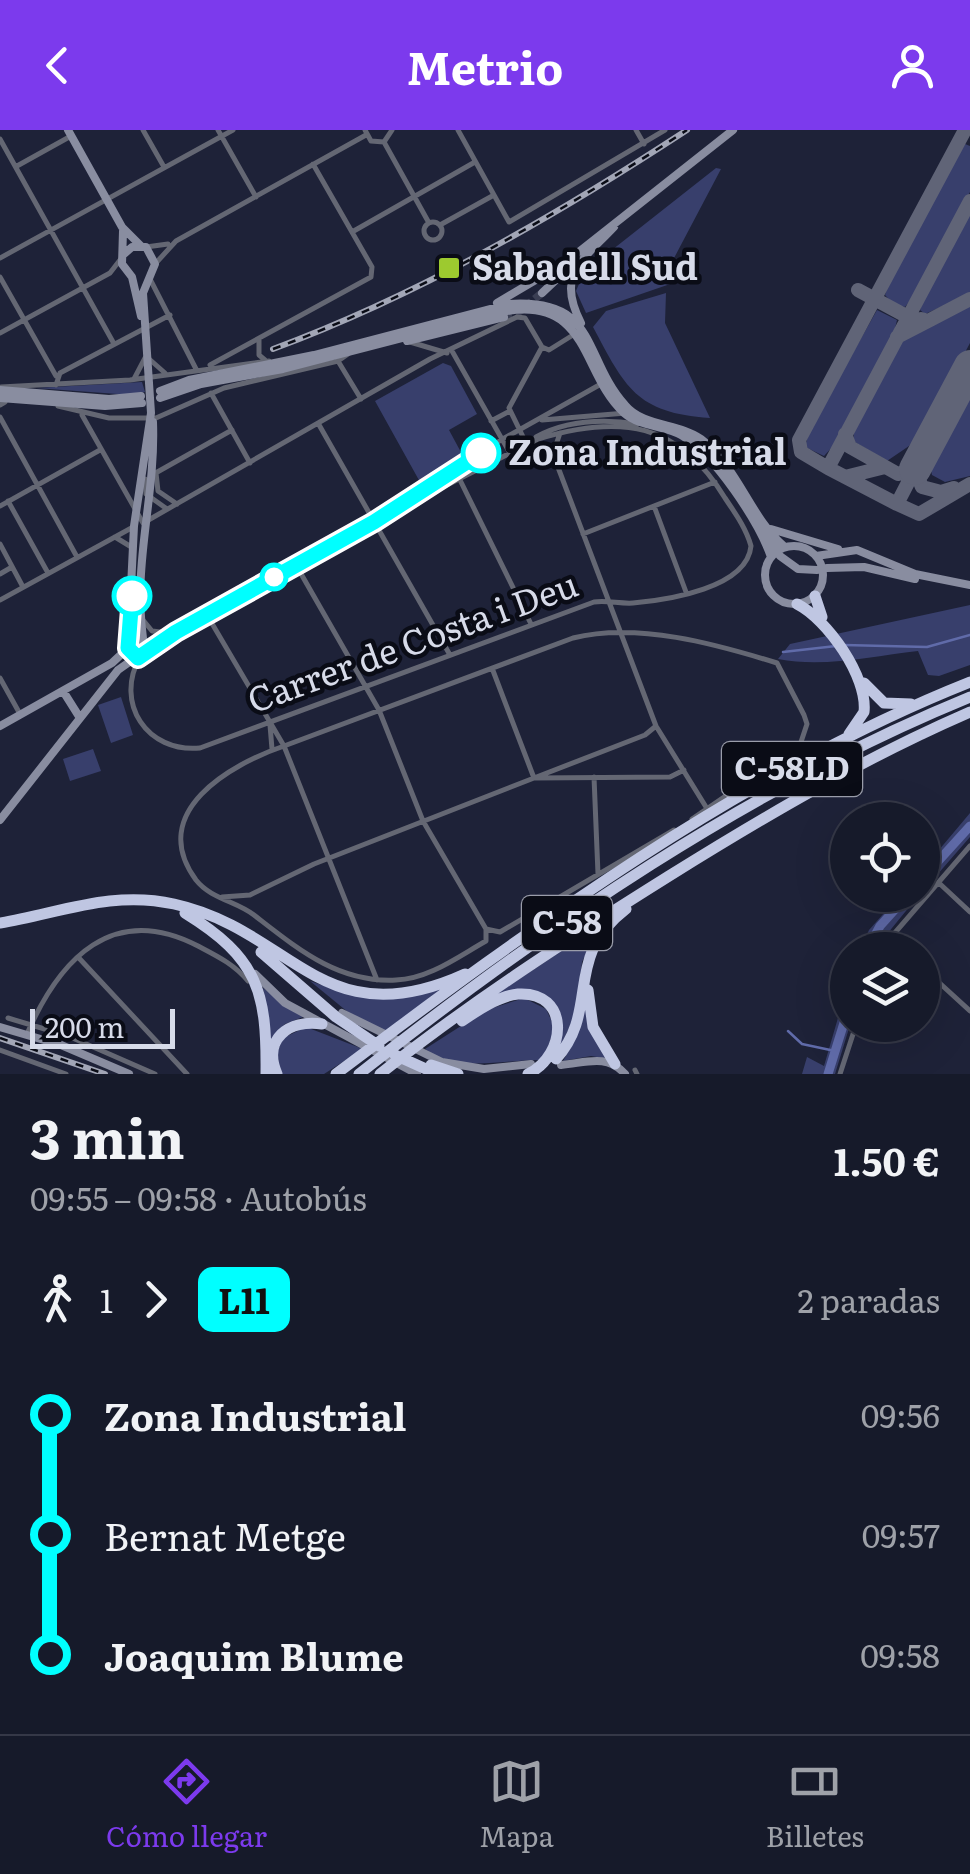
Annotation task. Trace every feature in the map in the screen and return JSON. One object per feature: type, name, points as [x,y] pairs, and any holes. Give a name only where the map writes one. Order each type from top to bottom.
[{"type":"highway","points":[[814,596],[828,631]]},
{"type":"highway","points":[[797,604],[812,612],[868,690],[884,703],[902,706],[939,695]]},
{"type":"highway","points":[[807,760],[848,734],[863,716],[864,692],[846,658]]},
{"type":"highway","name":"C-58LD","points":[[336,1074],[488,964],[651,855],[807,760],[970,682]]},
{"type":"highway","name":"C-58","points":[[422,1040],[602,900],[790,783],[970,697]]},
{"type":"highway","name":"C-58","points":[[359,1074],[379,1070],[554,948],[795,798],[970,712]]},
{"type":"highway","points":[[651,855],[790,783]]},
{"type":"highway","points":[[532,1071],[560,1055],[573,1034],[588,954],[608,925],[651,887]]},
{"type":"highway","points":[[0,926],[84,902],[151,900],[215,917],[315,978],[369,994],[428,988],[488,964]]},
{"type":"highway","points":[[0,926],[104,906],[141,906],[185,914],[239,937],[355,1030],[437,1074]]},
{"type":"highway","points":[[185,914],[225,940],[251,977],[264,1010],[266,1074]]},
{"type":"highway","points":[[608,925],[593,957],[588,1002],[596,1034],[614,1069]]},
{"type":"highway","points":[[269,950],[342,1014],[396,1049],[458,1074]]},
{"type":"highway","points":[[422,1040],[504,998],[530,995],[551,1009],[559,1034],[549,1059],[532,1071]]},
{"type":"highway","points":[[277,1074],[272,1050],[281,1033],[296,1023],[322,1024]]},
{"type":"street","points":[[144,130],[164,168]]},
{"type":"street","points":[[0,258],[220,133],[233,130]]},
{"type":"street","points":[[384,142],[392,130]]},
{"type":"street","points":[[458,130],[508,222],[665,130]]},
{"type":"street","points":[[636,130],[644,144]]},
{"type":"street","points":[[479,311],[549,274],[733,130]]},
{"type":"street","points":[[143,324],[147,276],[176,242],[365,132],[371,142],[384,142]]},
{"type":"street","points":[[16,167],[70,133],[122,227],[144,246],[155,264]]},
{"type":"street","points":[[220,133],[256,197]]},
{"type":"street","points":[[0,139],[113,342]]},
{"type":"street","points":[[384,142],[428,223]]},
{"type":"street","points":[[352,232],[475,162]]},
{"type":"street","points":[[207,367],[372,274],[314,164]]},
{"type":"street","points":[[428,223],[440,225],[494,195]]},
{"type":"street","points":[[542,293],[630,209]]},
{"type":"street","points":[[630,209],[571,276],[570,298],[630,410],[695,435],[720,456],[768,526],[778,552]]},
{"type":"street","points":[[428,223],[424,232],[431,240],[440,236],[440,225]]},
{"type":"street","points":[[122,227],[123,256],[143,324],[150,378],[152,475],[138,522],[136,642],[140,656]]},
{"type":"street","points":[[0,333],[110,273],[123,256],[144,246],[176,242]]},
{"type":"street","points":[[110,273],[147,276]]},
{"type":"street","points":[[147,276],[196,369]]},
{"type":"street","points":[[0,277],[58,374],[56,385]]},
{"type":"street","points":[[590,341],[571,318],[537,303],[479,311],[336,349],[189,380],[160,395],[516,310],[550,314],[576,334],[624,413],[681,435],[723,477],[778,552],[798,569],[864,567],[970,588]]},
{"type":"street","points":[[58,374],[143,324],[170,315]]},
{"type":"street","points":[[0,600],[361,399],[519,316],[526,318],[542,347],[549,350],[576,334]]},
{"type":"street","points":[[378,345],[504,317]]},
{"type":"street","points":[[259,340],[259,355],[268,361]]},
{"type":"street","points":[[408,341],[450,352],[511,456]]},
{"type":"street","points":[[491,421],[510,412],[542,347]]},
{"type":"street","points":[[1,397],[56,385],[150,378],[336,349]]},
{"type":"street","points":[[1,397],[80,412],[151,416],[211,392],[338,361],[350,352]]},
{"type":"street","points":[[148,354],[168,374]]},
{"type":"street","points":[[133,380],[144,367],[148,354]]},
{"type":"street","points":[[338,361],[361,399]]},
{"type":"street","points":[[374,522],[501,440],[604,382]]},
{"type":"street","points":[[211,392],[250,463]]},
{"type":"street","points":[[1,397],[111,406],[142,400]]},
{"type":"street","points":[[80,412],[138,522]]},
{"type":"street","points":[[510,412],[529,444],[553,454]]},
{"type":"street","points":[[534,422],[624,413],[673,426]]},
{"type":"street","points":[[151,416],[134,548],[136,614],[148,627],[172,632]]},
{"type":"street","points":[[0,417],[77,557]]},
{"type":"street","points":[[0,726],[117,660],[136,642],[172,632],[207,615],[374,522],[511,456],[560,426],[587,422],[650,426]]},
{"type":"street","points":[[318,424],[450,655]]},
{"type":"street","points":[[529,444],[560,433],[615,428],[664,436],[697,458],[716,482],[582,534]]},
{"type":"street","points":[[152,475],[232,430]]},
{"type":"street","points":[[560,433],[553,454],[619,632],[656,726],[707,808]]},
{"type":"street","points":[[0,506],[100,450]]},
{"type":"street","points":[[145,458],[146,494]]},
{"type":"street","points":[[152,475],[158,491],[177,504]]},
{"type":"street","points":[[445,476],[460,480],[531,624]]},
{"type":"street","name":"Carrer de Costa i Deu","points":[[140,656],[131,676],[132,708],[150,736],[164,744],[200,748],[594,602],[633,603],[686,592],[737,573],[750,556],[748,536],[716,482]]},
{"type":"street","points":[[146,494],[167,510]]},
{"type":"street","points":[[8,502],[48,574]]},
{"type":"street","points":[[654,506],[686,592]]},
{"type":"street","points":[[768,526],[781,535],[877,557],[923,577],[970,588]]},
{"type":"street","points":[[115,537],[134,548]]},
{"type":"street","points":[[0,544],[24,587]]},
{"type":"street","points":[[802,546],[816,556],[822,568],[822,583],[814,596],[797,604],[779,600],[769,590],[765,574],[778,552],[802,546]]},
{"type":"street","points":[[816,556],[840,550]]},
{"type":"street","points":[[822,568],[840,550]]},
{"type":"street","points":[[877,557],[915,579]]},
{"type":"street","points":[[296,564],[379,710],[423,821],[486,929],[486,941],[418,976],[377,980],[326,967],[251,912],[216,896],[197,881],[183,841],[195,798],[220,777],[284,746],[379,710],[574,638],[619,632],[642,633],[777,663],[804,714],[807,724],[800,746],[598,876],[500,932],[486,929]]},
{"type":"street","points":[[0,574],[12,567]]},
{"type":"street","points":[[207,615],[284,746],[377,980]]},
{"type":"street","points":[[1,814],[118,670],[172,632]]},
{"type":"street","points":[[136,642],[140,656]]},
{"type":"street","points":[[492,668],[534,778]]},
{"type":"street","points":[[0,678],[20,714]]},
{"type":"street","points":[[63,691],[80,718]]},
{"type":"street","points":[[270,722],[272,751]]},
{"type":"street","points":[[216,896],[250,896],[330,858],[646,735],[656,726]]},
{"type":"street","points":[[534,778],[670,777],[684,770]]},
{"type":"street","points":[[594,778],[598,876]]},
{"type":"street","points":[[940,880],[970,846]]},
{"type":"street","points":[[940,884],[970,912]]},
{"type":"street","points":[[894,932],[912,912]]},
{"type":"street","points":[[29,1029],[62,973],[100,938],[118,930],[164,930],[230,963],[285,1003],[417,1074]]},
{"type":"street","points":[[78,957],[187,1074]]},
{"type":"street","points":[[940,984],[970,1011]]},
{"type":"street","points":[[342,1014],[442,1062],[532,1071]]},
{"type":"street","points":[[8,1018],[129,1074]]},
{"type":"street","points":[[0,1027],[29,1029],[155,1074]]},
{"type":"street","points":[[850,1042],[841,1070],[851,1074]]},
{"type":"street","points":[[0,1050],[66,1074]]},
{"type":"street","points":[[561,1065],[591,1059],[626,1074]]},
{"type":"shaded area","points":[[965,144],[970,146],[970,192],[913,297],[905,307],[893,304],[885,295],[891,276]]},
{"type":"shaded area","points":[[716,168],[721,169],[673,260],[676,282],[586,313],[576,291],[584,272]]},
{"type":"shaded area","points":[[970,209],[970,294],[925,314],[920,310],[925,295]]},
{"type":"shaded area","points":[[666,293],[665,323],[710,418],[665,410],[636,393],[614,366],[593,327],[606,311]]},
{"type":"shaded area","points":[[970,305],[970,343],[927,424],[909,446],[887,461],[853,441],[855,425],[900,341]]},
{"type":"shaded area","points":[[877,310],[897,320],[893,337],[835,444],[824,456],[805,447],[809,431]]},
{"type":"shaded area","points":[[443,363],[451,366],[477,414],[449,430],[463,456],[420,482],[375,401]]},
{"type":"shaded area","points":[[142,382],[145,392],[131,395],[36,388]]},
{"type":"shaded area","points":[[970,392],[970,476],[945,482],[932,475],[930,466]]},
{"type":"shaded area","points":[[970,605],[970,665],[939,676],[928,675],[918,651],[831,662],[778,659],[790,644]]},
{"type":"shaded area","points":[[121,697],[133,735],[111,743],[98,705]]},
{"type":"shaded area","points":[[93,749],[101,771],[70,781],[63,759]]},
{"type":"shaded area","points":[[970,813],[970,837],[940,871],[940,849]]},
{"type":"shaded area","points":[[885,912],[905,912],[889,932],[869,930]]},
{"type":"shaded area","points":[[598,927],[582,962],[576,1014],[556,1055],[562,1030],[539,995],[486,1001]]},
{"type":"shaded area","points":[[310,981],[346,992],[380,996],[414,994],[450,985],[385,1032],[349,1013]]},
{"type":"shaded area","points":[[263,988],[303,1017],[285,1024],[269,1042]]},
{"type":"shaded area","points":[[585,997],[609,1059],[591,1056],[563,1061],[576,1038]]},
{"type":"shaded area","points":[[524,998],[546,1009],[555,1028],[543,1060],[467,1063],[438,1057],[425,1049],[486,1010]]},
{"type":"shaded area","points":[[306,1027],[363,1049],[324,1074],[281,1074],[277,1053],[283,1038]]},
{"type":"shaded area","points":[[831,1042],[845,1042],[835,1074],[802,1074],[807,1057],[824,1066]]},
{"type":"waterway","points":[[844,645],[927,647],[970,635]]},
{"type":"waterway","points":[[783,652],[836,646]]},
{"type":"waterway","points":[[940,859],[970,826]]},
{"type":"waterway","points":[[877,932],[893,912]]},
{"type":"waterway","points":[[788,1031],[802,1044],[835,1051]]},
{"type":"waterway","points":[[828,1074],[838,1042]]},
{"type":"taxiway","points":[[828,468],[801,452],[799,440],[965,130]]},
{"type":"taxiway","points":[[915,469],[897,504],[828,468],[970,201]]},
{"type":"taxiway","points":[[858,290],[908,317],[928,321],[897,337]]},
{"type":"taxiway","points":[[921,319],[928,321],[970,299]]},
{"type":"taxiway","points":[[845,434],[850,447],[898,474],[914,469]]},
{"type":"taxiway","points":[[845,477],[885,467]]},
{"type":"taxiway","points":[[915,470],[922,487],[941,492],[954,488]]},
{"type":"taxiway","points":[[897,504],[919,514],[970,484]]},
{"type":"runway","points":[[915,469],[970,366]]},
{"type":"tunnel","points":[[504,317],[520,311],[542,293]]},
{"type":"railway","points":[[273,349],[381,304],[486,251],[687,130]]},
{"type":"railway","points":[[0,1038],[105,1074]]},
{"type":"bus line","name":"L11","points":[[132,596],[128,648],[138,658],[176,632],[374,522],[377,516],[481,453]]},
{"type":"place","name":"Sabadell Sud","points":[[449,268]]},
{"type":"place","name":"Zona Industrial","points":[[481,453]]}]
